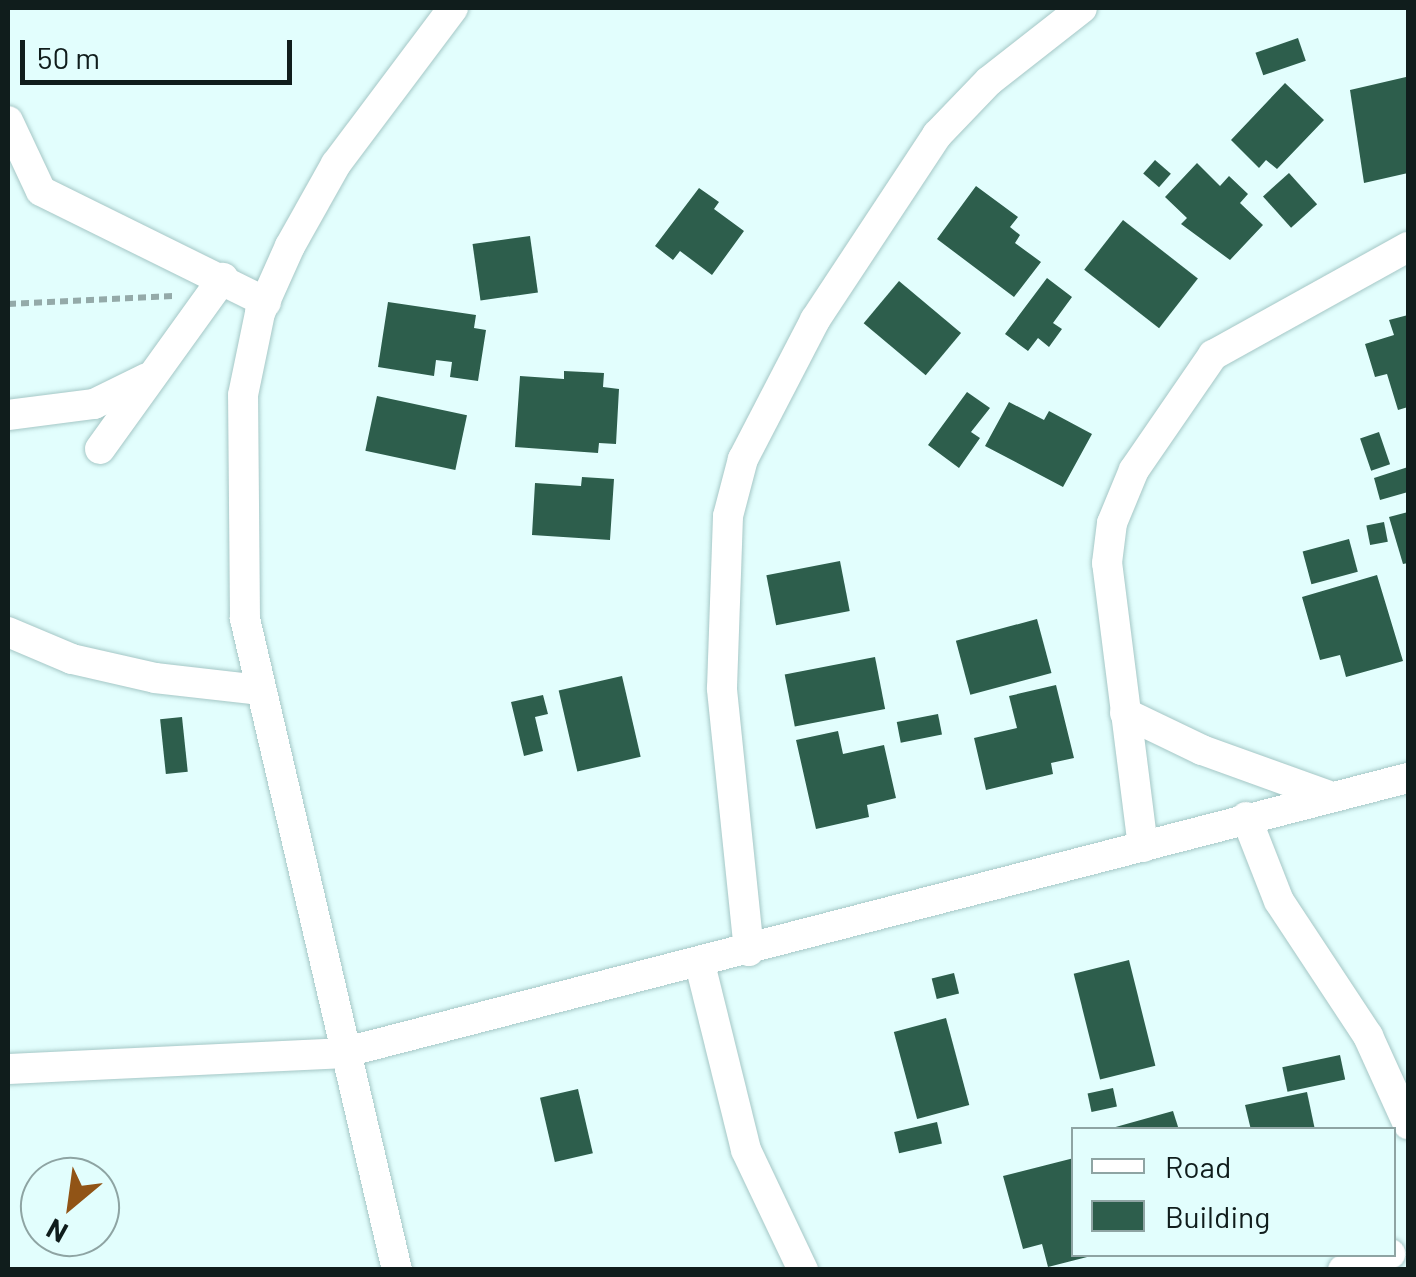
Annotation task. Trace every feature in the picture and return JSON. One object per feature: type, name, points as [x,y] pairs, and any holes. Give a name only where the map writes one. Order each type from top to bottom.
[{"type":"street","points":[[397,1270],[342,1053],[246,619],[243,395],[266,302],[336,164],[453,8]]},
{"type":"street","points":[[749,951],[722,688],[728,516],[743,459],[815,320],[937,135],[989,81],[1082,8]]},
{"type":"street","points":[[8,121],[41,190],[216,288],[266,302]]},
{"type":"street","points":[[1142,846],[1107,563],[1112,523],[1154,438],[1213,355],[1408,247]]},
{"type":"street","points":[[100,450],[216,288]]},
{"type":"street","points":[[8,415],[94,404],[154,374]]},
{"type":"street","points":[[8,632],[72,659],[155,678],[261,690]]},
{"type":"street","points":[[1125,713],[1327,795]]},
{"type":"street","points":[[8,1069],[342,1053],[700,964],[1327,795],[1408,778]]},
{"type":"street","points":[[1246,818],[1279,901],[1368,1036],[1408,1124]]},
{"type":"street","points":[[700,964],[746,1150],[803,1270]]},
{"type":"street","points":[[1343,1270],[1383,1257]]},
{"type":"path","points":[[8,304],[216,288]]},
{"type":"building","points":[[1298,38],[1306,61],[1263,75],[1255,53]]},
{"type":"building","points":[[1406,77],[1408,173],[1364,183],[1350,90]]},
{"type":"building","points":[[1285,83],[1324,120],[1277,169],[1266,160],[1259,168],[1231,140]]},
{"type":"building","points":[[1155,160],[1171,174],[1159,187],[1143,174]]},
{"type":"building","points":[[1197,163],[1220,186],[1229,176],[1248,194],[1240,203],[1263,225],[1230,260],[1181,224],[1187,218],[1165,197]]},
{"type":"building","points":[[1289,173],[1317,204],[1291,228],[1263,196]]},
{"type":"building","points":[[976,186],[1018,217],[1010,227],[1020,235],[1015,243],[1041,262],[1014,297],[937,239]]},
{"type":"building","points":[[699,188],[719,202],[714,209],[744,231],[712,275],[680,251],[673,260],[655,246]]},
{"type":"building","points":[[1123,220],[1198,278],[1159,328],[1084,270]]},
{"type":"building","points":[[530,236],[538,292],[480,301],[473,244]]},
{"type":"building","points":[[1047,278],[1072,297],[1053,323],[1062,329],[1049,347],[1038,338],[1028,351],[1005,334]]},
{"type":"building","points":[[899,281],[961,333],[926,375],[864,323]]},
{"type":"building","points":[[388,302],[476,315],[474,328],[486,330],[478,381],[450,377],[452,362],[436,360],[434,376],[378,367]]},
{"type":"building","points":[[1408,315],[1408,407],[1398,410],[1387,374],[1375,377],[1365,344],[1394,335],[1389,320]]},
{"type":"building","points":[[564,371],[604,373],[603,387],[619,389],[616,444],[599,443],[598,453],[515,447],[520,376],[564,379]]},
{"type":"building","points":[[967,392],[990,408],[971,432],[980,438],[959,468],[928,445]]},
{"type":"building","points":[[377,396],[467,415],[455,470],[365,451]]},
{"type":"building","points":[[1009,402],[1044,420],[1049,411],[1092,434],[1063,487],[985,446]]},
{"type":"building","points":[[1379,432],[1390,464],[1371,471],[1360,439]]},
{"type":"building","points":[[1408,467],[1408,492],[1380,500],[1374,478]]},
{"type":"building","points":[[582,477],[614,479],[610,540],[532,535],[535,483],[581,486]]},
{"type":"building","points":[[1408,512],[1408,563],[1403,564],[1389,517]]},
{"type":"building","points":[[1384,522],[1388,542],[1370,545],[1366,525]]},
{"type":"building","points":[[1349,539],[1358,572],[1311,584],[1303,551]]},
{"type":"building","points":[[840,561],[850,611],[776,625],[766,575]]},
{"type":"building","points":[[1377,575],[1403,661],[1346,677],[1340,655],[1320,660],[1302,597]]},
{"type":"building","points":[[1037,619],[1051,673],[970,695],[956,641]]},
{"type":"building","points":[[875,657],[885,709],[795,727],[785,675]]},
{"type":"building","points":[[622,676],[641,757],[577,771],[559,691]]},
{"type":"building","points":[[1056,685],[1074,758],[1051,763],[1053,774],[986,790],[974,738],[1017,728],[1009,696]]},
{"type":"building","points":[[543,695],[548,714],[535,717],[543,751],[524,756],[511,702]]},
{"type":"building","points":[[938,714],[942,735],[901,743],[897,722]]},
{"type":"building","points":[[182,717],[188,772],[166,774],[160,719]]},
{"type":"building","points":[[838,731],[843,754],[884,745],[896,798],[867,805],[869,817],[816,829],[796,740]]},
{"type":"building","points":[[1129,960],[1155,1066],[1100,1080],[1074,974]]},
{"type":"building","points":[[954,973],[959,993],[937,999],[932,979]]},
{"type":"building","points":[[946,1018],[969,1105],[917,1119],[894,1032]]},
{"type":"building","points":[[1340,1055],[1345,1079],[1287,1092],[1282,1067]]},
{"type":"building","points":[[1113,1088],[1117,1107],[1092,1112],[1088,1093]]},
{"type":"building","points":[[578,1089],[593,1153],[555,1162],[540,1098]]},
{"type":"building","points":[[1307,1092],[1314,1127],[1250,1127],[1245,1105]]},
{"type":"building","points":[[1173,1111],[1178,1127],[1116,1127]]},
{"type":"building","points":[[937,1122],[942,1143],[899,1153],[894,1132]]},
{"type":"building","points":[[1071,1159],[1071,1257],[1087,1257],[1048,1267],[1042,1244],[1023,1249],[1003,1176]]}]
